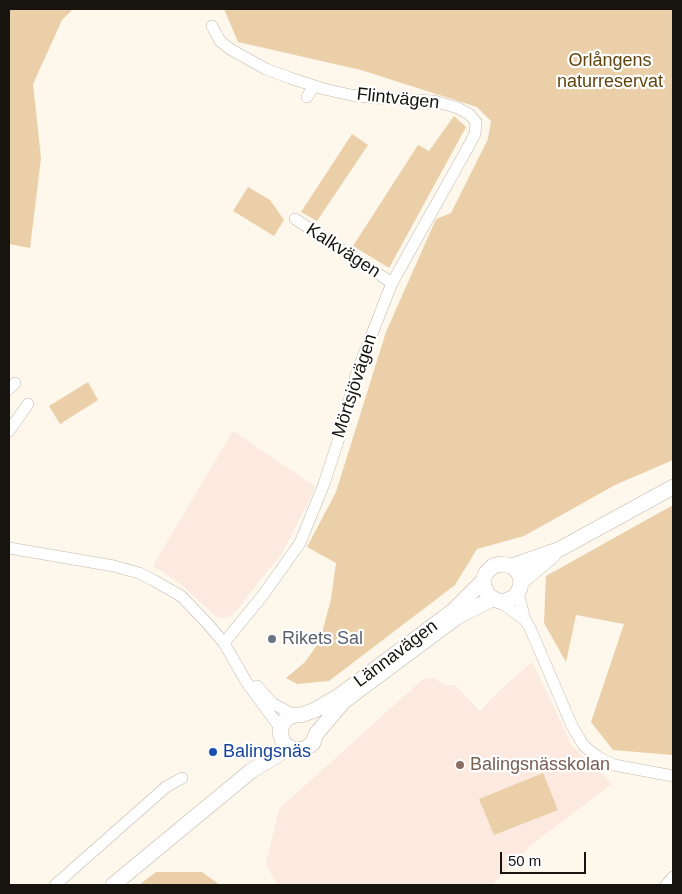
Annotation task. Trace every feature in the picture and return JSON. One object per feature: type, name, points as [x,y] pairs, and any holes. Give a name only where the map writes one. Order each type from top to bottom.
[{"type":"main road","name":"Lännavägen","points":[[113,885],[251,771],[283,738],[286,720],[315,710],[339,696],[453,611],[483,581],[486,573],[493,566],[501,564],[512,566],[560,549],[673,486]]},
{"type":"main road","name":"Lännavägen","points":[[283,738],[294,750],[305,749],[313,743],[316,734],[344,701],[457,617],[495,600],[511,600],[520,588],[560,549]]},
{"type":"main road","points":[[512,566],[519,573],[520,588]]},
{"type":"main road","points":[[483,581],[486,593],[495,600]]},
{"type":"main road","points":[[298,715],[312,721],[316,734]]},
{"type":"street","name":"Flintvägen","points":[[212,26],[220,41],[238,54],[266,69],[314,86],[342,93],[376,98],[434,101],[458,108],[470,114],[476,122]]},
{"type":"street","points":[[307,97],[314,86]]},
{"type":"street","name":"Mörtsjövägen","points":[[224,643],[263,595],[300,543],[324,484],[357,372],[392,283],[475,134],[476,122]]},
{"type":"street","name":"Kalkvägen","points":[[295,220],[392,283]]},
{"type":"street","points":[[9,429],[28,404]]},
{"type":"street","points":[[9,548],[114,566],[139,574],[181,596],[208,623],[224,643],[247,683],[283,738]]},
{"type":"street","points":[[520,588],[525,620],[572,726],[584,746],[598,757],[614,764],[673,776]]},
{"type":"street","points":[[495,600],[525,620]]},
{"type":"street","points":[[237,666],[272,703],[282,710],[298,715]]},
{"type":"street","points":[[55,885],[166,787],[182,778]]},
{"type":"street","points":[[666,885],[673,877]]},
{"type":"shaded area","points":[[233,431],[315,486],[281,555],[238,609],[229,617],[220,618],[213,614],[182,585],[153,566]]},
{"type":"shaded area","name":"Balingsnässkolan","points":[[532,662],[572,746],[612,784],[530,846],[492,885],[277,885],[266,864],[279,809],[423,679],[434,678],[444,685],[455,685],[480,711],[499,691]]},
{"type":"green space","points":[[9,9],[73,9],[62,20],[33,84],[41,158],[30,248],[9,244]]},
{"type":"green space","name":"Orlångens naturreservat","points":[[224,9],[673,9],[673,460],[615,485],[524,536],[477,549],[455,585],[329,681],[297,684],[286,678],[305,662],[320,641],[331,599],[336,563],[307,547],[336,492],[386,332],[436,219],[451,213],[488,139],[491,121],[477,107],[361,70],[238,42]]},
{"type":"green space","points":[[454,116],[466,127],[389,268],[353,246],[418,145],[429,151]]},
{"type":"green space","points":[[352,134],[368,145],[317,221],[301,212]]},
{"type":"green space","points":[[248,187],[270,200],[284,220],[274,236],[233,211]]},
{"type":"green space","points":[[88,382],[98,400],[60,424],[49,406]]},
{"type":"green space","points":[[673,505],[673,755],[613,750],[591,722],[624,624],[576,615],[566,662],[544,623],[546,576]]},
{"type":"green space","points":[[543,773],[558,810],[494,835],[479,799]]},
{"type":"green space","points":[[156,872],[202,872],[220,885],[139,885]]},
{"type":"place","name":"Rikets Sal","points":[[272,639]]},
{"type":"place","name":"Balingsnäs","points":[[213,752]]},
{"type":"place","name":"Balingsnässkolan","points":[[460,765]]}]
